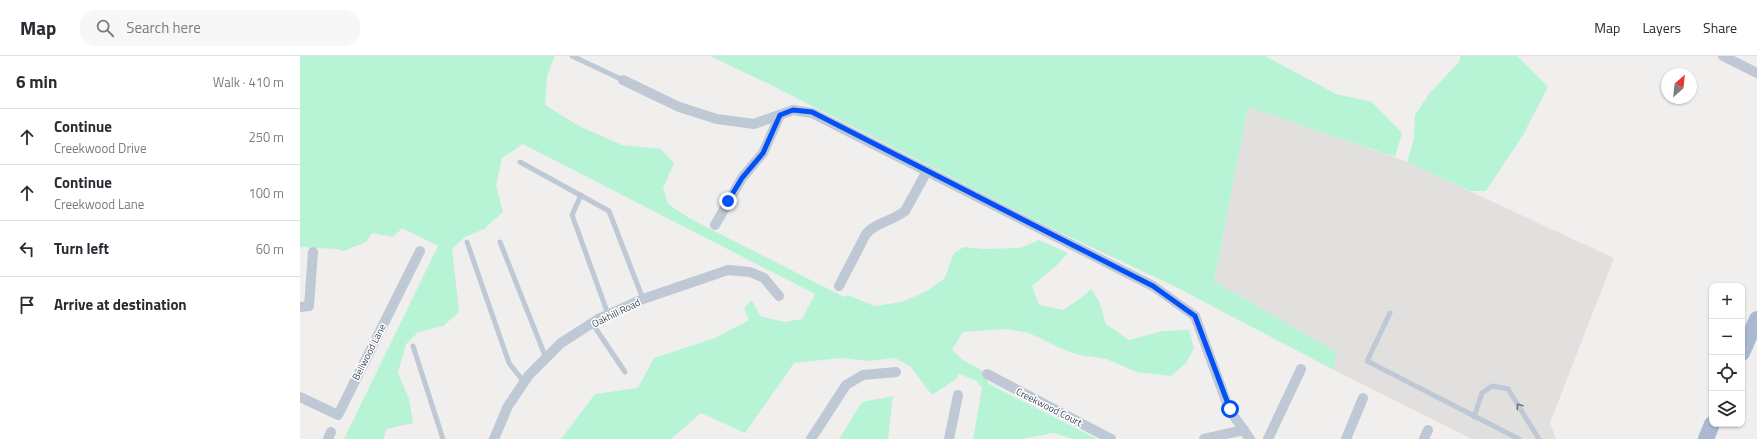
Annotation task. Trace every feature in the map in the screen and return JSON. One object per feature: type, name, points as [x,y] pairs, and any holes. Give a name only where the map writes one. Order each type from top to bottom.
[{"type":"main road","points":[[1745,346],[1757,318]]},
{"type":"main road","points":[[1706,439],[1711,427]]},
{"type":"street","points":[[1724,56],[1757,73]]},
{"type":"street","points":[[623,80],[679,107],[717,119],[754,124],[793,110],[812,112],[1153,286],[1195,316],[1230,409],[1250,439]]},
{"type":"street","points":[[715,225],[742,178],[763,153],[780,115]]},
{"type":"street","points":[[839,286],[866,234],[871,228],[900,215],[905,211],[927,171]]},
{"type":"street","name":"Bellwood Lane","points":[[300,397],[338,415],[420,251]]},
{"type":"street","points":[[305,306],[313,252]]},
{"type":"street","name":"Oakhill Road","points":[[494,439],[508,406],[524,382],[561,343],[608,314],[643,299],[728,270],[750,272],[764,278],[779,296]]},
{"type":"street","points":[[1268,439],[1301,370]]},
{"type":"street","points":[[811,439],[846,384],[863,375],[896,372]]},
{"type":"street","name":"Creekwood Court","points":[[987,374],[1111,439]]},
{"type":"street","points":[[949,439],[958,395]]},
{"type":"street","points":[[1346,439],[1363,398]]},
{"type":"street","points":[[1204,439],[1244,430]]},
{"type":"lane","points":[[572,56],[623,80]]},
{"type":"lane","points":[[520,162],[610,211],[643,299]]},
{"type":"lane","points":[[581,195],[572,215],[608,314]]},
{"type":"lane","points":[[468,242],[509,363],[524,382]]},
{"type":"lane","points":[[500,242],[546,358]]},
{"type":"lane","points":[[1390,312],[1367,361],[1511,437],[1519,439]]},
{"type":"lane","points":[[592,323],[625,372]]},
{"type":"lane","points":[[413,346],[443,439]]},
{"type":"lane","points":[[1474,417],[1482,393],[1492,386],[1508,389],[1539,439]]},
{"type":"shaded area","points":[[1248,107],[1402,160],[1614,258],[1550,423],[1556,439],[1472,439],[1334,370],[1336,352],[1214,281]]},
{"type":"green space","points":[[300,56],[555,56],[547,76],[545,105],[579,126],[622,145],[661,149],[674,163],[663,188],[668,204],[689,218],[844,297],[848,295],[874,306],[902,302],[927,291],[945,278],[954,253],[964,247],[983,249],[1020,248],[1039,240],[1068,253],[1057,265],[1032,286],[1039,305],[1063,310],[1091,289],[1099,301],[1106,324],[1129,340],[1163,331],[1189,330],[1194,348],[1186,363],[1171,376],[1137,372],[1106,359],[1079,355],[1029,333],[1006,329],[963,332],[952,350],[963,360],[981,370],[989,384],[1097,439],[1073,439],[1054,433],[1022,439],[973,439],[982,388],[977,381],[959,374],[956,379],[932,395],[910,366],[895,358],[869,361],[841,358],[794,363],[745,433],[701,413],[671,439],[561,439],[595,394],[638,388],[654,358],[715,338],[749,320],[744,308],[752,300],[760,316],[784,322],[802,319],[815,294],[523,144],[502,158],[496,186],[503,212],[484,229],[465,237],[452,249],[459,312],[443,326],[418,332],[406,344],[398,373],[409,399],[413,423],[386,429],[384,439],[344,439],[438,246],[402,228],[393,237],[372,233],[366,242],[344,251],[337,249],[300,247]]},
{"type":"green space","points":[[710,56],[1265,56],[1336,94],[1372,102],[1402,133],[1395,157],[1248,107],[1214,281],[1336,352],[1334,370],[1174,286],[1053,229],[771,85]]},
{"type":"green space","points":[[1461,56],[1517,56],[1548,87],[1523,135],[1486,191],[1470,191],[1407,162],[1414,139],[1415,115],[1429,94],[1459,62]]},
{"type":"green space","points":[[893,396],[888,439],[839,439],[862,402]]},
{"type":"route","points":[[728,201],[742,178],[749,169],[758,162],[780,115],[793,110],[812,112],[1153,286],[1195,316],[1230,409]]}]
